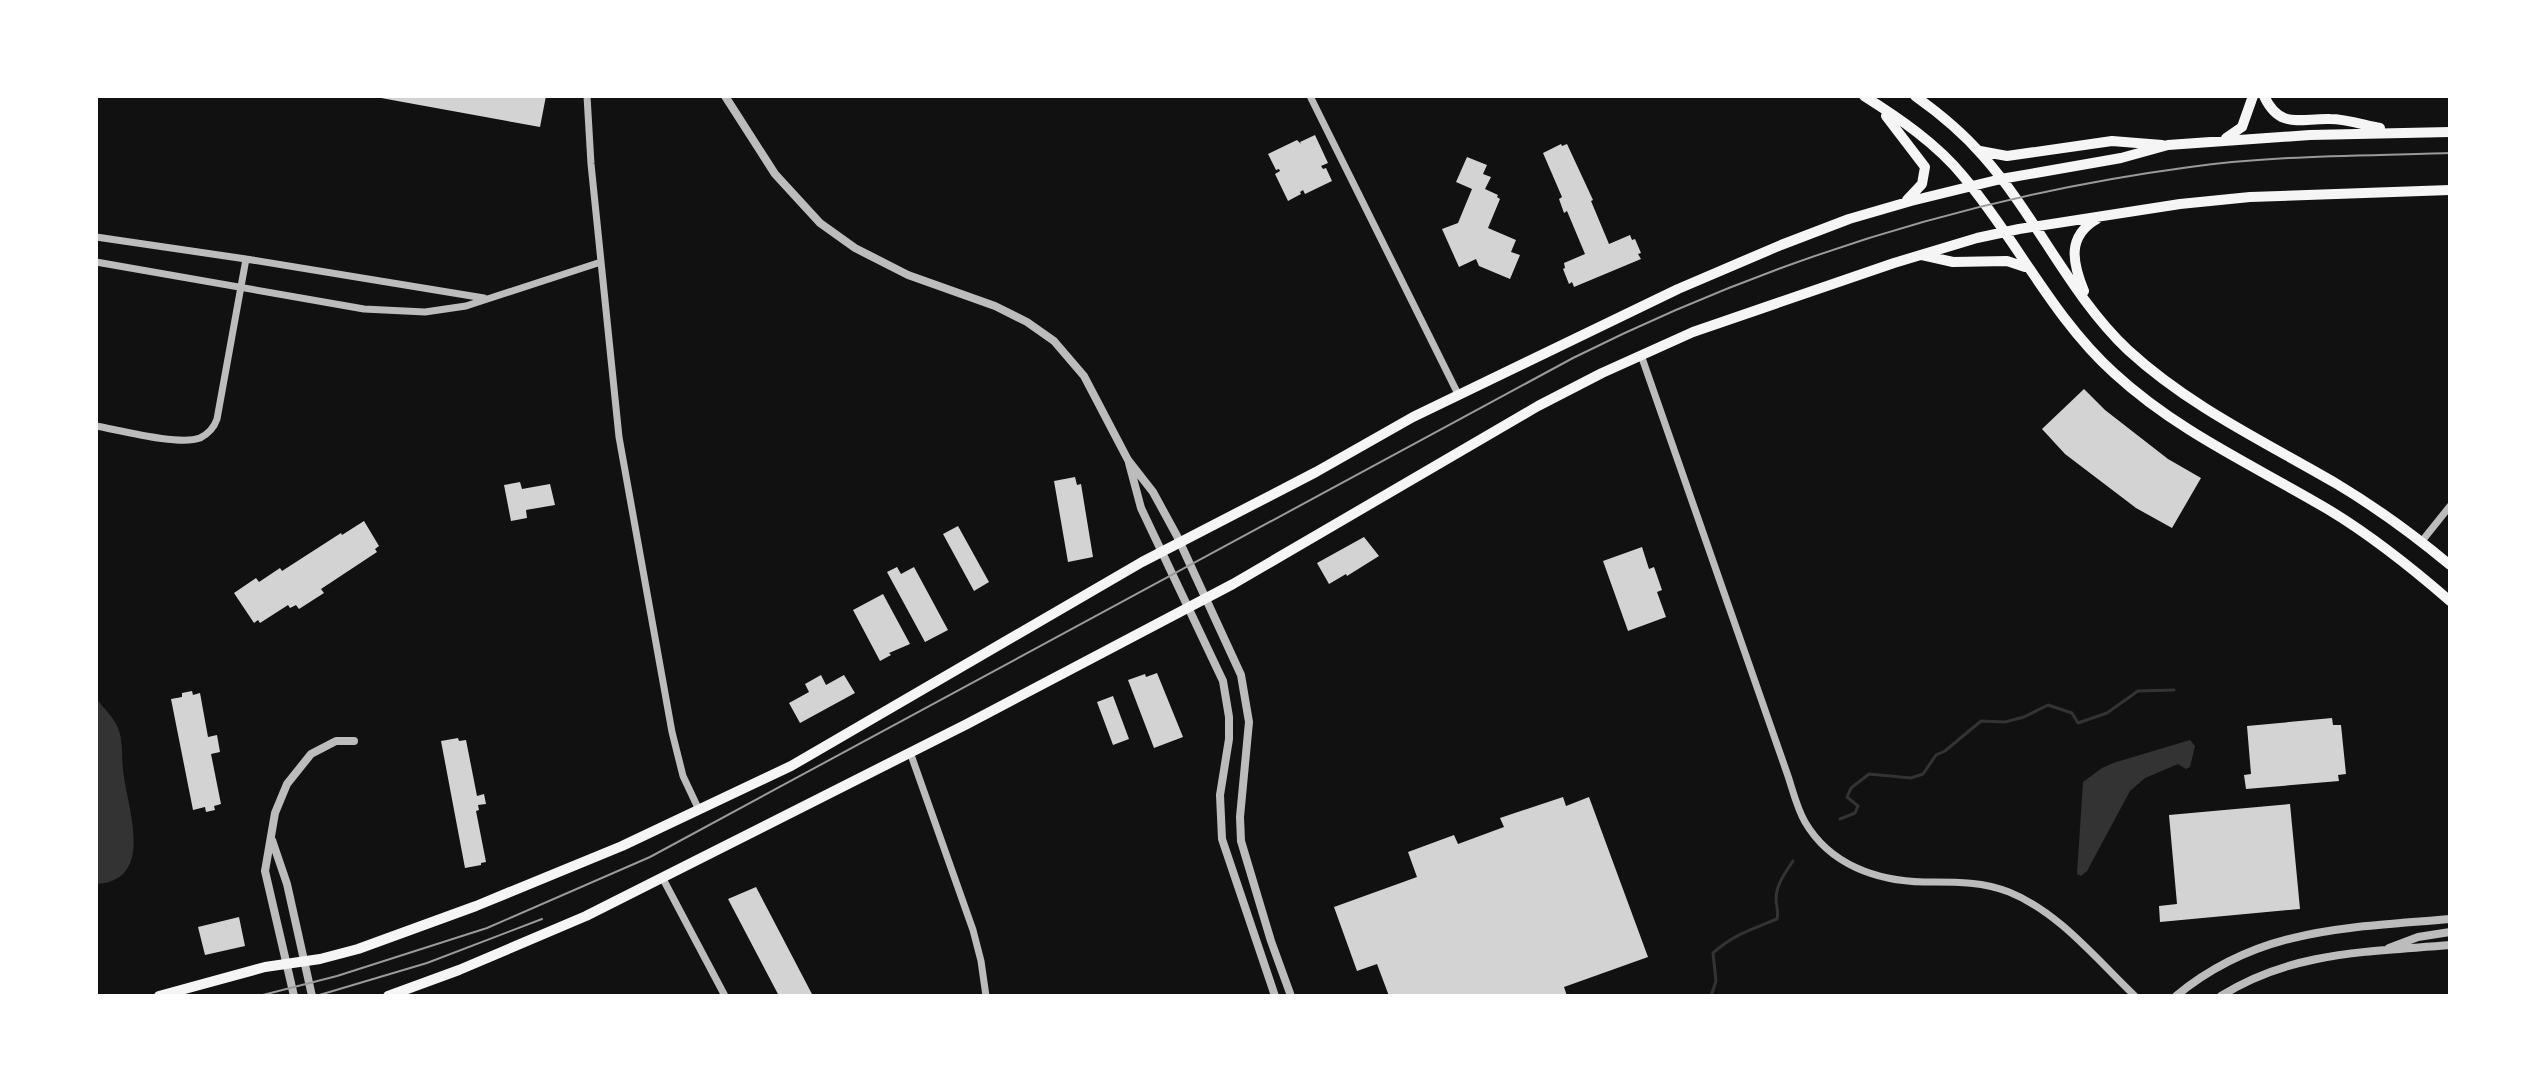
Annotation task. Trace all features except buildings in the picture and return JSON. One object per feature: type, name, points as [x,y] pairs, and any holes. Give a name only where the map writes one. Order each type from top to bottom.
[{"type":"main road","points":[[1915,96],[1973,146],[1984,153],[2007,156],[2112,141],[2168,145],[2220,140],[2450,132]]},
{"type":"main road","points":[[2220,140],[2242,127],[2253,96]]},
{"type":"main road","points":[[2264,96],[2275,113],[2289,121],[2331,119],[2402,132]]},
{"type":"main road","points":[[1866,97],[1894,125],[1924,164],[1922,184],[1900,204]]},
{"type":"main road","points":[[1866,97],[1936,149],[1972,187],[2079,337],[2112,372],[2149,403],[2209,443],[2365,533],[2450,601]]},
{"type":"main road","points":[[159,996],[358,949],[476,906],[622,846],[791,766],[1162,551],[1458,394],[1737,263],[1849,219],[1900,204],[2001,179],[2121,158],[2168,145]]},
{"type":"main road","points":[[1973,146],[2001,179],[2091,308],[2127,348],[2166,382],[2220,418],[2362,499],[2422,541],[2450,565]]},
{"type":"main road","points":[[388,996],[552,931],[662,877],[910,752],[1205,597],[1538,406],[1641,355],[1756,309],[1920,255],[2004,232],[2250,197],[2450,190]]},
{"type":"main road","points":[[2091,308],[2077,274],[2073,252],[2076,238],[2083,228],[2103,216]]},
{"type":"main road","points":[[1920,255],[1953,262],[2013,262],[2030,271]]},
{"type":"street","points":[[587,96],[619,437],[679,760],[699,810]]},
{"type":"street","points":[[725,96],[775,174],[810,214],[832,232],[865,254],[924,282],[1008,312],[1035,326],[1054,341],[1084,376],[1128,460],[1153,492],[1180,541],[1235,657],[1247,698],[1249,722],[1240,817],[1241,841],[1291,996]]},
{"type":"street","points":[[1310,96],[1458,394]]},
{"type":"street","points":[[96,237],[487,299]]},
{"type":"street","points":[[96,426],[178,439],[197,439],[209,431],[217,419],[246,259]]},
{"type":"street","points":[[96,262],[386,311],[443,311],[601,262]]},
{"type":"street","points":[[1641,355],[1796,799],[1811,832],[1840,859],[1870,874],[1900,881],[1976,884],[1999,888],[2020,897],[2056,921],[2135,996]]},
{"type":"street","points":[[1128,460],[1135,494],[1212,655],[1226,694],[1229,739],[1220,795],[1222,839],[1275,996]]},
{"type":"street","points":[[2422,541],[2450,506]]},
{"type":"street","points":[[294,995],[265,871],[275,813],[296,771],[318,748],[336,741],[354,741]]},
{"type":"street","points":[[910,752],[973,930],[986,996]]},
{"type":"street","points":[[272,840],[283,869],[311,993]]},
{"type":"street","points":[[662,877],[725,996]]},
{"type":"street","points":[[2176,996],[2233,958],[2276,940],[2450,919]]},
{"type":"street","points":[[2381,951],[2418,937],[2450,932]]},
{"type":"street","points":[[2221,996],[2249,979],[2312,959],[2450,945]]},
{"type":"shaded area","points":[[96,698],[120,734],[134,843],[126,871],[114,880],[96,884]]},
{"type":"shaded area","points":[[2190,740],[2195,746],[2190,767],[2186,769],[2178,764],[2145,778],[2130,791],[2087,871],[2081,876],[2077,874],[2083,782],[2113,763]]},
{"type":"waterway","points":[[1840,819],[1855,813],[1858,806],[1847,797],[1851,788],[1869,774],[1911,778],[1923,774],[1936,755],[1981,721],[2005,722],[2048,705],[2072,713],[2078,723],[2107,713],[2138,691],[2174,690]]},
{"type":"waterway","points":[[1711,996],[1716,981],[1713,953],[1735,937],[1777,919],[1778,888],[1793,861]]},
{"type":"tram line","points":[[259,996],[337,976],[487,928],[650,857],[1573,358],[1721,291],[1873,237],[2029,195],[2190,167],[2255,160],[2450,153]]},
{"type":"tram line","points":[[316,996],[427,963],[542,919]]}]
